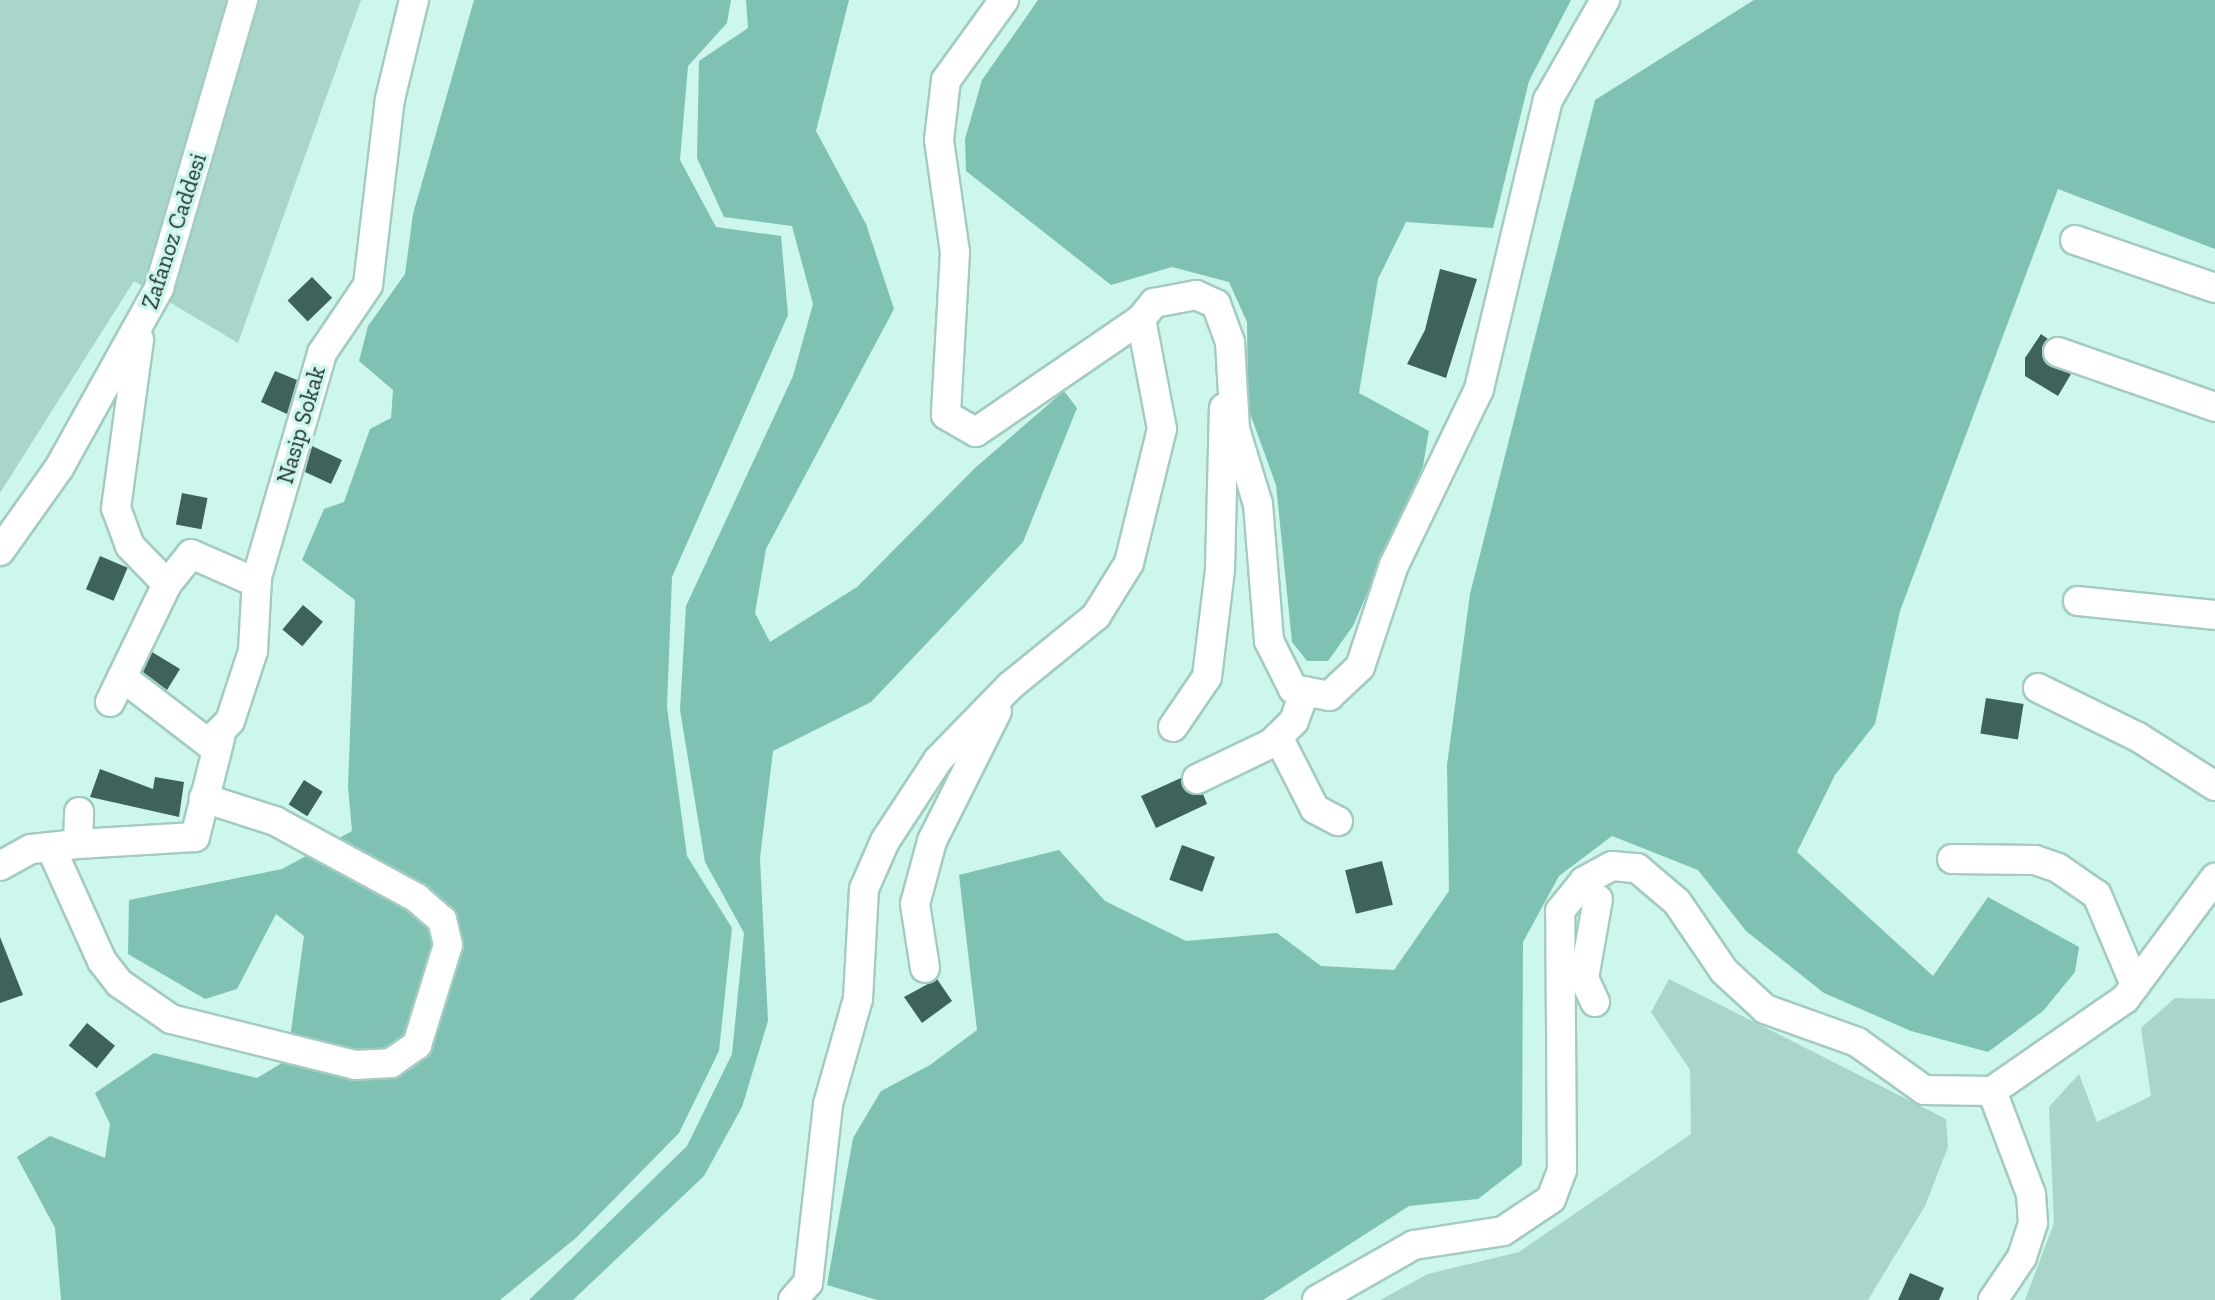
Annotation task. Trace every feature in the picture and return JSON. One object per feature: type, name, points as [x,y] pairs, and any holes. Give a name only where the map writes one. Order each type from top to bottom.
[{"type":"street","name":"Zafanoz Caddesi","points":[[0,551],[59,468],[141,326],[173,248],[243,0]]},
{"type":"street","name":"Nasip Sokak","points":[[65,846],[195,837],[220,737],[253,651],[257,583],[321,353],[368,285],[390,99],[414,0]]},
{"type":"street","points":[[1003,0],[946,80],[939,140],[955,252],[946,415],[976,432],[995,424],[1091,347],[1141,319],[1154,303],[1196,295],[1216,304],[1230,342],[1235,429],[1258,504],[1269,641],[1293,689],[1329,695],[1360,667],[1394,565],[1479,389],[1548,100],[1605,0]]},
{"type":"street","points":[[2075,240],[2215,288]]},
{"type":"street","points":[[795,1300],[808,1283],[828,1104],[858,999],[864,889],[885,841],[938,760],[1010,686],[1096,616],[1129,563],[1162,429],[1141,319]]},
{"type":"street","points":[[141,326],[116,508],[130,546],[167,584]]},
{"type":"street","points":[[2058,352],[2215,407]]},
{"type":"street","points":[[1173,727],[1207,677],[1220,569],[1219,435],[1231,371]]},
{"type":"street","points":[[110,702],[167,584],[191,554],[257,583]]},
{"type":"street","points":[[2078,601],[2215,615]]},
{"type":"street","points":[[122,677],[208,743],[220,737]]},
{"type":"street","points":[[925,968],[915,904],[932,841],[1010,686]]},
{"type":"street","points":[[2038,688],[2138,737],[2215,786]]},
{"type":"street","points":[[1197,779],[1278,737],[1294,721],[1306,691]]},
{"type":"street","points":[[1278,737],[1315,809],[1338,821]]},
{"type":"street","points":[[79,812],[65,846],[102,961],[120,983],[171,1019],[355,1065],[391,1063],[416,1045],[448,945],[442,920],[417,898],[275,821],[204,798]]},
{"type":"street","points":[[0,866],[23,851],[65,846]]},
{"type":"street","points":[[1951,859],[2035,860],[2058,868],[2096,895],[2136,985]]},
{"type":"street","points":[[1580,988],[1560,911],[1584,881],[1612,866],[1637,868],[1677,902],[1724,971],[1765,1009],[1857,1042],[1924,1090],[1992,1091],[2136,985],[2215,878]]},
{"type":"street","points":[[1317,1300],[1414,1245],[1503,1231],[1551,1199],[1562,1170],[1580,988],[1598,899]]},
{"type":"street","points":[[1992,1091],[2031,1194],[2033,1223],[2022,1258],[1993,1300]]},
{"type":"green space","points":[[0,0],[361,0],[238,343],[134,281],[0,493]]},
{"type":"green space","points":[[474,0],[731,0],[727,23],[688,66],[680,160],[716,227],[781,236],[788,315],[672,577],[667,707],[687,856],[732,928],[719,1051],[679,1133],[577,1237],[500,1300],[61,1300],[55,1228],[17,1157],[50,1136],[105,1158],[110,1124],[95,1093],[154,1053],[257,1078],[287,1060],[304,936],[276,914],[237,989],[205,999],[128,954],[129,900],[282,869],[352,831],[348,787],[355,600],[302,560],[324,509],[344,502],[370,429],[391,418],[393,390],[359,361],[368,326],[405,274],[413,214]]},
{"type":"green space","points":[[746,0],[849,0],[816,131],[866,224],[894,309],[766,549],[755,613],[770,642],[857,587],[975,468],[1064,391],[1077,408],[1023,542],[871,702],[773,751],[760,858],[768,1021],[742,1107],[704,1176],[573,1300],[529,1300],[687,1146],[732,1054],[744,933],[705,862],[680,710],[686,606],[793,376],[813,304],[792,226],[724,217],[697,158],[699,61],[748,28]]},
{"type":"green space","points":[[1038,0],[1571,0],[1529,81],[1493,228],[1406,222],[1378,279],[1359,393],[1429,431],[1423,466],[1353,626],[1328,661],[1307,661],[1292,642],[1276,485],[1248,408],[1247,322],[1229,282],[1172,267],[1111,285],[966,171],[965,139],[982,80]]},
{"type":"green space","points":[[1754,0],[2215,0],[2215,249],[2058,189],[1900,611],[1875,724],[1835,775],[1797,852],[1933,976],[1988,897],[2079,947],[2075,972],[2043,1011],[1988,1052],[1911,1031],[1824,993],[1746,931],[1698,870],[1612,836],[1559,876],[1523,942],[1522,1165],[1478,1199],[1409,1206],[1263,1300],[877,1300],[827,1285],[853,1138],[881,1091],[930,1065],[977,1030],[959,875],[1059,850],[1105,901],[1186,941],[1277,933],[1321,966],[1394,970],[1449,891],[1447,765],[1470,594],[1595,100]]},
{"type":"green space","points":[[1669,979],[1946,1119],[1948,1147],[1925,1206],[1868,1300],[1380,1300],[1428,1274],[1519,1252],[1691,1134],[1690,1070],[1651,1012]]},
{"type":"green space","points":[[2175,998],[2215,999],[2215,1300],[2025,1300],[2054,1223],[2049,1107],[2079,1074],[2097,1122],[2151,1096],[2141,1028]]},
{"type":"building","points":[[1440,269],[1477,279],[1446,378],[1407,364],[1425,330]]},
{"type":"building","points":[[312,277],[332,298],[308,321],[288,301]]},
{"type":"building","points":[[2041,334],[2048,339],[2042,347],[2045,362],[2071,374],[2058,396],[2025,376],[2025,358]]},
{"type":"building","points":[[275,371],[297,380],[287,414],[261,402]]},
{"type":"building","points":[[312,446],[342,460],[331,484],[305,472]]},
{"type":"building","points":[[182,493],[208,498],[201,529],[176,524]]},
{"type":"building","points":[[100,556],[128,568],[114,601],[86,589]]},
{"type":"building","points":[[303,605],[323,622],[302,646],[282,630]]},
{"type":"building","points":[[152,652],[180,669],[167,690],[143,672]]},
{"type":"building","points":[[1986,698],[2024,704],[2018,740],[1980,734]]},
{"type":"building","points":[[100,769],[153,789],[155,777],[184,782],[179,817],[90,797]]},
{"type":"building","points":[[1181,778],[1187,792],[1203,794],[1207,804],[1156,828],[1141,796]]},
{"type":"building","points":[[304,780],[323,792],[307,816],[289,805]]},
{"type":"building","points":[[1182,845],[1215,857],[1202,892],[1169,880]]},
{"type":"building","points":[[1382,861],[1393,905],[1356,914],[1345,870]]},
{"type":"building","points":[[0,937],[23,995],[0,1003]]},
{"type":"building","points":[[937,979],[952,1001],[922,1023],[904,997]]},
{"type":"building","points":[[87,1023],[115,1046],[97,1068],[69,1046]]},
{"type":"building","points":[[1910,1273],[1944,1288],[1939,1300],[1898,1300]]}]
